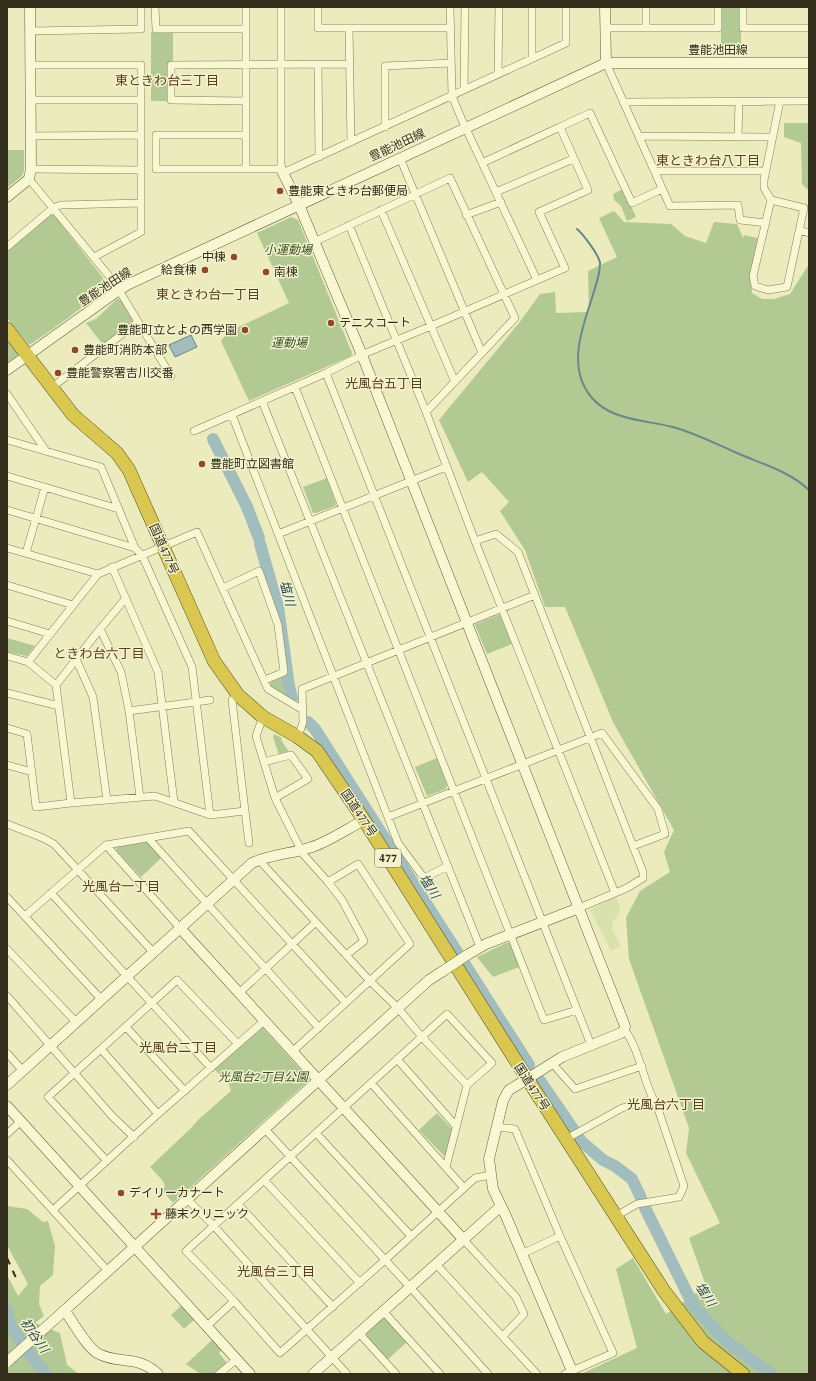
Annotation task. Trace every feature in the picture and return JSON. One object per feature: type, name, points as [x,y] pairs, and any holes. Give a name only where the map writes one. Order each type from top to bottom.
[{"type":"highway","name":"国道477号","points":[[7,329],[73,415],[117,453],[129,470],[214,661],[238,695],[263,717],[298,737],[317,752],[364,820],[664,1291],[703,1342],[743,1374]]},
{"type":"street","points":[[30,7],[30,174],[53,208],[94,257],[119,290],[171,376]]},
{"type":"street","points":[[30,30],[141,29],[141,7]]},
{"type":"street","points":[[155,7],[156,29],[246,29]]},
{"type":"street","points":[[246,7],[246,169]]},
{"type":"street","points":[[281,7],[282,171],[299,205],[362,355],[410,481],[624,1022],[624,1029],[628,1034],[642,1066],[684,1186],[679,1197],[637,1204],[616,1216]]},
{"type":"street","points":[[318,7],[318,28],[451,28]]},
{"type":"street","points":[[450,7],[452,96],[537,280]]},
{"type":"street","points":[[464,90],[465,7]]},
{"type":"street","points":[[498,74],[499,7]]},
{"type":"street","points":[[532,7],[532,58]]},
{"type":"street","points":[[246,135],[156,136],[156,169],[246,169],[282,171],[319,157],[566,42],[566,7]]},
{"type":"street","points":[[605,7],[606,63],[640,136],[670,206],[738,205],[740,220],[766,223]]},
{"type":"street","points":[[646,7],[646,28]]},
{"type":"street","points":[[605,28],[718,28],[718,7]]},
{"type":"street","points":[[742,7],[743,28],[809,28]]},
{"type":"street","points":[[349,28],[351,142]]},
{"type":"street","points":[[385,127],[385,66],[451,63]]},
{"type":"street","name":"豊能池田線","points":[[7,370],[119,290],[606,63],[809,63]]},
{"type":"street","points":[[318,64],[319,157]]},
{"type":"street","points":[[246,101],[171,100],[171,65],[350,64]]},
{"type":"street","points":[[30,65],[141,65],[141,232],[94,257]]},
{"type":"street","points":[[30,100],[141,100]]},
{"type":"street","points":[[771,200],[804,208],[787,287],[768,290],[755,286],[753,276],[771,200],[764,188],[764,180],[780,101]]},
{"type":"street","points":[[623,102],[809,101]]},
{"type":"street","points":[[738,102],[738,136]]},
{"type":"street","points":[[482,163],[590,113],[632,203],[662,189]]},
{"type":"street","points":[[194,431],[326,373],[362,355],[565,268],[539,212],[588,190],[560,127]]},
{"type":"street","points":[[31,136],[141,135]]},
{"type":"street","points":[[640,136],[773,137]]},
{"type":"street","points":[[400,158],[482,353]]},
{"type":"street","points":[[496,192],[573,159]]},
{"type":"street","points":[[7,197],[30,174],[141,170]]},
{"type":"street","points":[[655,171],[766,171]]},
{"type":"street","points":[[314,242],[450,178],[515,318],[426,412]]},
{"type":"street","points":[[466,215],[501,202]]},
{"type":"street","points":[[7,247],[53,208],[61,205],[141,203]]},
{"type":"street","points":[[381,210],[455,382]]},
{"type":"street","points":[[349,225],[426,412],[475,542],[615,893]]},
{"type":"street","points":[[799,230],[809,233]]},
{"type":"street","points":[[51,388],[138,322]]},
{"type":"street","points":[[326,373],[590,1045]]},
{"type":"street","points":[[295,387],[544,1020],[577,1010]]},
{"type":"street","points":[[7,394],[46,451]]},
{"type":"street","points":[[262,401],[480,947]]},
{"type":"street","points":[[232,415],[398,842],[424,878],[448,866]]},
{"type":"street","points":[[7,440],[101,468],[135,548],[142,555],[192,666],[210,815]]},
{"type":"street","points":[[278,534],[446,467]]},
{"type":"street","points":[[7,476],[119,509]]},
{"type":"street","points":[[26,553],[45,487]]},
{"type":"street","points":[[7,510],[135,548]]},
{"type":"street","points":[[28,662],[98,574],[197,532],[268,688],[303,710]]},
{"type":"street","points":[[7,1362],[429,980],[480,947],[628,888],[643,878],[643,872],[518,552],[496,534],[475,542]]},
{"type":"street","points":[[7,548],[98,574]]},
{"type":"street","points":[[112,567],[158,672],[174,802]]},
{"type":"street","points":[[223,588],[259,571],[278,625],[284,672],[265,680]]},
{"type":"street","points":[[7,586],[73,605]]},
{"type":"street","points":[[298,737],[303,722],[302,689],[535,595]]},
{"type":"street","points":[[56,685],[126,598]]},
{"type":"street","points":[[7,621],[50,634]]},
{"type":"street","points":[[100,629],[121,672],[129,711],[140,797]]},
{"type":"street","points":[[7,656],[28,662],[56,685],[71,803]]},
{"type":"street","points":[[76,659],[93,697],[106,800]]},
{"type":"street","points":[[7,692],[59,706]]},
{"type":"street","points":[[238,695],[232,700],[249,843]]},
{"type":"street","points":[[129,711],[210,700]]},
{"type":"street","points":[[263,717],[256,736],[275,798],[301,850],[342,900],[364,941],[346,955]]},
{"type":"street","points":[[7,728],[27,734],[36,807],[155,796],[210,815],[246,811]]},
{"type":"street","points":[[388,817],[602,733],[658,809],[666,834],[633,846]]},
{"type":"street","points":[[264,762],[291,755],[308,779],[275,798]]},
{"type":"street","points":[[7,765],[32,772]]},
{"type":"street","points":[[7,1085],[206,903],[252,863],[319,844],[364,820]]},
{"type":"street","points":[[7,824],[43,838],[54,844],[153,952]]},
{"type":"street","points":[[24,916],[106,845],[189,831],[346,1003]]},
{"type":"street","points":[[148,838],[319,1028]]},
{"type":"street","points":[[106,845],[292,1052],[516,1297],[521,1304],[524,1314],[503,1336]]},
{"type":"street","points":[[259,860],[370,981],[398,1008],[422,1037],[467,1085]]},
{"type":"street","points":[[292,1052],[410,944],[358,864],[328,882]]},
{"type":"street","points":[[51,893],[211,1068]]},
{"type":"street","points":[[7,897],[101,999]]},
{"type":"street","points":[[239,993],[316,922]]},
{"type":"street","points":[[7,949],[76,1022]]},
{"type":"street","points":[[107,1161],[48,1097],[177,980],[238,1044]]},
{"type":"street","points":[[7,996],[112,1116],[134,1137]]},
{"type":"street","points":[[446,1167],[467,1085],[492,1063],[447,1014],[186,1251],[234,1301],[280,1353],[308,1330],[475,1178],[491,1175]]},
{"type":"street","points":[[53,1210],[158,1114],[264,1021]]},
{"type":"street","points":[[126,1026],[185,1091]]},
{"type":"street","points":[[497,1126],[514,1129],[613,1353],[568,1372],[522,1254],[493,1190],[489,1159],[503,1101],[510,1090],[562,1057],[617,1035],[624,1029]]},
{"type":"street","points":[[101,1049],[158,1114]]},
{"type":"street","points":[[7,1053],[23,1071]]},
{"type":"street","points":[[397,1059],[456,1126]]},
{"type":"street","points":[[552,1063],[575,1089],[642,1066]]},
{"type":"street","points":[[371,1083],[464,1188]]},
{"type":"street","points":[[566,1139],[622,1108],[653,1099]]},
{"type":"street","points":[[7,1106],[250,1374]]},
{"type":"street","points":[[7,1134],[21,1121]]},
{"type":"street","points":[[265,1128],[488,1374]]},
{"type":"street","points":[[316,1133],[411,1236]]},
{"type":"street","points":[[7,1160],[108,1271]]},
{"type":"street","points":[[264,1180],[360,1283]]},
{"type":"street","points":[[187,1199],[214,1226],[347,1374]]},
{"type":"street","points":[[238,1204],[333,1307]]},
{"type":"street","points":[[313,1374],[501,1206]]},
{"type":"street","points":[[522,1254],[560,1236]]},
{"type":"street","points":[[436,1264],[537,1374]]},
{"type":"street","points":[[207,1326],[234,1301]]},
{"type":"street","points":[[65,1311],[95,1352],[113,1358],[145,1364],[158,1374]]},
{"type":"street","points":[[383,1311],[440,1374]]},
{"type":"street","points":[[359,1333],[396,1374]]},
{"type":"street","points":[[219,1374],[237,1359]]},
{"type":"green space","points":[[721,7],[741,7],[741,53],[721,53]]},
{"type":"green space","points":[[151,32],[173,32],[173,62],[169,101],[151,101]]},
{"type":"green space","points":[[784,123],[809,123],[809,191],[802,184],[801,143],[784,137]]},
{"type":"green space","points":[[7,150],[24,150],[24,171],[22,176],[7,188]]},
{"type":"green space","points":[[623,189],[636,217],[627,221],[621,206],[614,200],[613,194]]},
{"type":"green space","points":[[614,211],[624,222],[671,224],[685,236],[706,243],[714,222],[737,224],[743,238],[744,235],[758,238],[750,273],[752,293],[762,299],[774,299],[790,294],[809,264],[809,1374],[581,1374],[637,1348],[616,1269],[633,1258],[666,1314],[706,1286],[689,1238],[720,1223],[686,1153],[689,1128],[629,959],[626,918],[640,891],[670,872],[664,852],[674,830],[613,722],[565,607],[545,607],[525,550],[500,511],[509,502],[482,472],[468,482],[439,420],[519,323],[540,294],[555,292],[556,313],[589,312],[588,271],[617,257],[599,218]]},
{"type":"green space","points":[[50,214],[54,215],[107,283],[103,289],[84,306],[29,345],[7,318],[7,252]]},
{"type":"green space","name":"運動場","points":[[291,217],[298,220],[352,353],[351,356],[249,401],[221,341],[228,332],[289,303],[257,233]]},
{"type":"green space","points":[[117,299],[122,300],[133,320],[132,325],[104,346],[86,323],[96,319]]},
{"type":"green space","points":[[7,339],[18,353],[17,356],[7,363]]},
{"type":"green space","points":[[327,478],[336,504],[335,506],[313,513],[303,487]]},
{"type":"green space","points":[[500,615],[512,644],[487,654],[475,625]]},
{"type":"green space","points":[[7,638],[35,646],[27,656],[7,652]]},
{"type":"green space","points":[[287,675],[291,697],[290,699],[270,685],[271,682]]},
{"type":"green space","points":[[274,734],[282,738],[281,740],[289,752],[279,755],[273,737]]},
{"type":"green space","points":[[437,758],[447,785],[446,789],[427,796],[415,767]]},
{"type":"green space","points":[[146,841],[161,858],[141,877],[117,851],[116,848],[118,846]]},
{"type":"green space","points":[[615,897],[618,901],[620,910],[613,922],[612,929],[621,946],[611,951],[590,910]]},
{"type":"green space","points":[[506,943],[510,943],[519,967],[493,977],[477,957]]},
{"type":"green space","name":"光風台2丁目公園","points":[[262,1027],[308,1078],[308,1081],[173,1203],[162,1190],[165,1186],[163,1181],[150,1167],[199,1119],[231,1091],[227,1082],[214,1069]]},
{"type":"green space","points":[[437,1113],[452,1129],[446,1155],[444,1156],[419,1130]]},
{"type":"green space","points":[[7,1206],[27,1209],[43,1222],[48,1221],[55,1246],[53,1275],[40,1286],[39,1304],[44,1316],[35,1323],[60,1333],[67,1365],[79,1374],[7,1374],[7,1275],[18,1296],[28,1284],[7,1245]]},
{"type":"green space","points":[[182,1305],[195,1319],[184,1329],[171,1315]]},
{"type":"green space","points":[[386,1318],[407,1342],[387,1360],[367,1337],[367,1333],[382,1319]]},
{"type":"green space","points":[[213,1339],[222,1350],[219,1353],[227,1363],[215,1374],[200,1374],[186,1364]]},
{"type":"water","points":[[191,335],[197,347],[175,357],[169,345]]},
{"type":"waterway","points":[[577,229],[597,255],[600,263],[598,277],[584,323],[578,350],[580,375],[584,387],[592,398],[600,406],[619,415],[689,432],[784,473],[801,483],[809,490]]},
{"type":"waterway","name":"塩川","points":[[213,439],[247,507],[259,538]]},
{"type":"waterway","name":"塩川","points":[[260,544],[278,607],[292,698]]},
{"type":"waterway","name":"塩川","points":[[308,722],[315,729],[529,1065]]},
{"type":"waterway","name":"塩川","points":[[540,1081],[573,1129]]},
{"type":"waterway","name":"塩川","points":[[579,1138],[603,1160],[615,1166],[632,1179],[641,1198]]},
{"type":"waterway","name":"塩川","points":[[645,1208],[693,1305],[725,1340],[771,1374]]},
{"type":"waterway","name":"初谷川","points":[[7,1310],[10,1325],[34,1360],[46,1374]]},
{"type":"railway","points":[[7,1258],[16,1278]]},
{"type":"place","name":"豊能東ときわ台郵便局","points":[[280,191]]},
{"type":"place","name":"中棟","points":[[234,257]]},
{"type":"place","name":"給食棟","points":[[205,270]]},
{"type":"place","name":"南棟","points":[[266,272]]},
{"type":"place","name":"テニスコート","points":[[331,323]]},
{"type":"place","name":"豊能町立とよの西学園","points":[[245,330]]},
{"type":"place","name":"豊能町消防本部","points":[[75,350]]},
{"type":"place","name":"豊能警察署吉川交番","points":[[58,373]]},
{"type":"place","name":"豊能町立図書館","points":[[202,464]]},
{"type":"place","name":"デイリーカナート","points":[[121,1193]]},
{"type":"place","name":"藤末クリニック","points":[[156,1214]]},
{"type":"district","name":"東ときわ台三丁目","points":[[167,80]]},
{"type":"district","name":"東ときわ台八丁目","points":[[708,160]]},
{"type":"district","name":"東ときわ台一丁目","points":[[208,294]]},
{"type":"district","name":"光風台五丁目","points":[[384,383]]},
{"type":"district","name":"ときわ台六丁目","points":[[99,653]]},
{"type":"district","name":"光風台一丁目","points":[[121,886]]},
{"type":"district","name":"光風台二丁目","points":[[178,1047]]},
{"type":"district","name":"光風台六丁目","points":[[666,1104]]},
{"type":"district","name":"光風台三丁目","points":[[276,1271]]},
{"type":"park label","name":"小運動場","points":[[288,250]]}]
